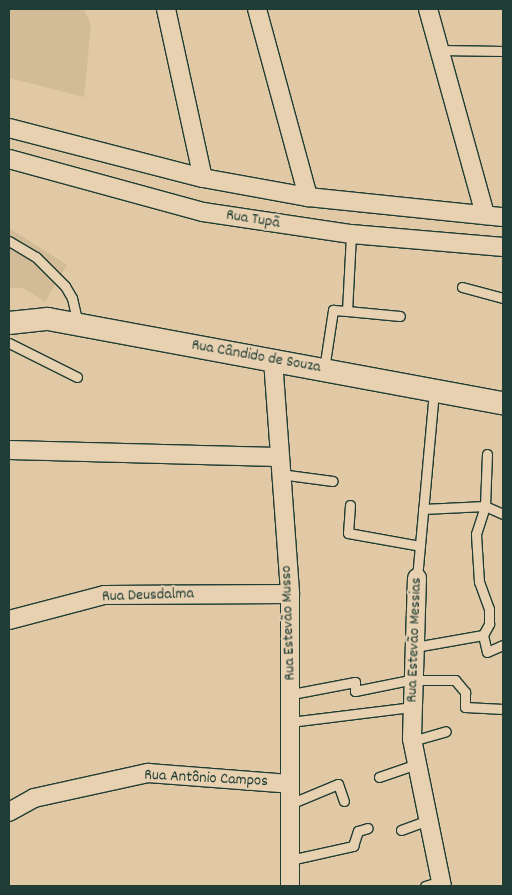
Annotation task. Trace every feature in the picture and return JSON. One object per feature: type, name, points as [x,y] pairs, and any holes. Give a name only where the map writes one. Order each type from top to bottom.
[{"type":"street","points":[[166,9],[203,178]]},
{"type":"street","points":[[256,9],[308,197]]},
{"type":"street","points":[[428,9],[485,215]]},
{"type":"street","name":"Rua Tupã","points":[[9,128],[203,178],[308,197],[503,217]]},
{"type":"street","name":"Rua Tupã","points":[[9,159],[203,212],[352,234],[503,247]]},
{"type":"street","name":"Rua Cândido de Souza","points":[[9,323],[48,319],[324,369],[434,392],[503,403]]},
{"type":"street","name":"Rua Estevão Musso","points":[[274,360],[279,466],[290,594],[292,694],[290,722],[290,886]]},
{"type":"street","points":[[9,450],[279,466]]},
{"type":"street","name":"Rua Estevão Messias","points":[[417,578],[412,741],[428,820],[436,885]]},
{"type":"street","name":"Rua Deusdalma","points":[[9,620],[104,596],[290,594]]},
{"type":"street","name":"Rua Antônio Campos","points":[[9,812],[34,798],[148,774],[290,784]]},
{"type":"lane","points":[[439,50],[503,51]]},
{"type":"lane","points":[[347,311],[352,234]]},
{"type":"lane","points":[[9,241],[36,257],[65,286],[72,298],[78,324]]},
{"type":"lane","points":[[462,287],[503,298]]},
{"type":"lane","points":[[324,369],[333,310],[400,316]]},
{"type":"lane","points":[[9,343],[77,377]]},
{"type":"lane","name":"Rua Estevão Messias","points":[[417,578],[434,392]]},
{"type":"lane","points":[[415,647],[482,635],[489,624],[489,609],[479,582],[476,534],[485,506],[487,454]]},
{"type":"lane","points":[[279,466],[333,481]]},
{"type":"lane","points":[[350,505],[348,532],[420,546]]},
{"type":"lane","points":[[424,509],[485,506],[503,514]]},
{"type":"lane","points":[[482,635],[487,652],[503,645]]},
{"type":"lane","points":[[292,694],[355,682],[355,690],[414,680],[455,680],[464,692],[465,708],[503,709]]},
{"type":"lane","points":[[290,722],[413,707]]},
{"type":"lane","points":[[412,741],[446,731]]},
{"type":"lane","points":[[378,776],[417,764]]},
{"type":"lane","points":[[290,804],[338,784],[344,801]]},
{"type":"lane","points":[[401,830],[428,820]]},
{"type":"lane","points":[[290,860],[353,846],[358,831],[368,828]]},
{"type":"shaded area","points":[[9,9],[84,9],[91,25],[84,97],[9,78]]},
{"type":"shaded area","points":[[9,228],[67,265],[45,302],[23,288],[9,288]]}]
